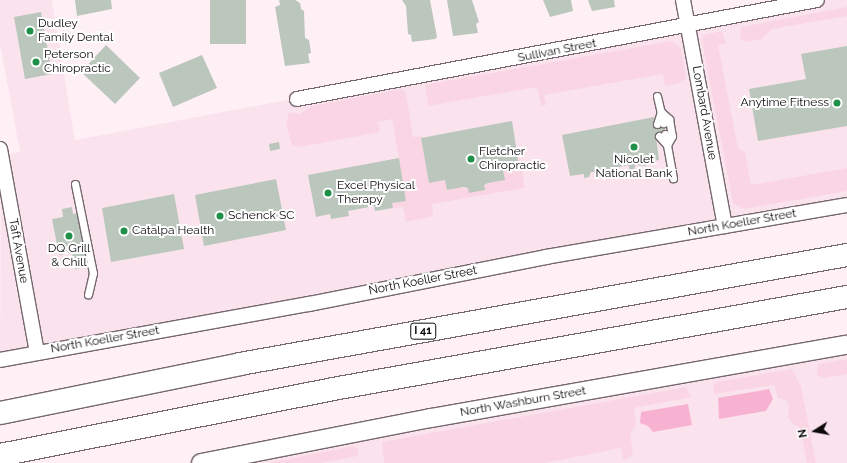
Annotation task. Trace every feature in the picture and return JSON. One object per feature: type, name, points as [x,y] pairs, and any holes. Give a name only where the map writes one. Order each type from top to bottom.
[{"type":"highway","name":"I 41","points":[[0,413],[233,366],[847,255]]},
{"type":"highway","points":[[0,454],[325,390],[847,297]]},
{"type":"street","name":"Lombard Avenue","points":[[683,0],[724,226]]},
{"type":"street","name":"Sullivan Street","points":[[297,99],[688,27],[817,0]]},
{"type":"street","name":"Taft Avenue","points":[[0,149],[1,166],[37,352]]},
{"type":"street","name":"North Koeller Street","points":[[0,360],[724,226],[847,205]]},
{"type":"street","name":"North Washburn Street","points":[[200,463],[431,418],[847,345]]},
{"type":"lane","points":[[657,96],[660,112],[660,123]]},
{"type":"lane","points":[[660,112],[669,119],[672,136],[667,145]]},
{"type":"lane","points":[[662,135],[667,145],[673,178]]},
{"type":"lane","points":[[75,184],[93,273],[88,294]]},
{"type":"shaded area","points":[[0,0],[52,0],[75,140],[817,0],[847,0],[847,205],[0,360],[1,156],[20,152],[0,44]]},
{"type":"shaded area","points":[[847,7],[847,16],[772,29],[762,39],[747,42],[740,39],[741,27]]},
{"type":"shaded area","points":[[722,31],[726,44],[718,45],[738,148],[745,152],[751,185],[847,168],[847,191],[744,209],[733,203],[702,41],[703,35]]},
{"type":"shaded area","points":[[671,41],[681,48],[686,78],[679,83],[665,86],[663,74],[544,95],[546,105],[541,106],[537,87],[428,106],[425,85]]},
{"type":"shaded area","points":[[402,89],[406,93],[413,137],[421,136],[429,183],[445,180],[464,189],[505,179],[503,170],[519,165],[519,153],[525,188],[432,204],[433,216],[406,222],[403,207],[393,208],[392,203],[406,200],[392,119],[378,122],[380,132],[299,147],[292,145],[286,124],[289,112],[300,114],[311,106]]},
{"type":"shaded area","points":[[847,345],[847,463],[201,463]]},
{"type":"shaded area","points":[[847,359],[847,374],[824,378],[817,375],[818,364]]},
{"type":"shaded area","points":[[792,369],[801,386],[816,463],[807,463],[800,428],[791,422],[788,417],[789,405],[787,401],[778,398],[774,385],[714,394],[713,386],[716,382]]},
{"type":"shaded area","points":[[686,387],[691,397],[634,408],[636,424],[630,435],[633,453],[629,458],[623,460],[621,448],[545,463],[384,463],[382,442]]},
{"type":"shaded area","points":[[769,389],[773,399],[766,411],[719,419],[718,398]]},
{"type":"shaded area","points":[[688,404],[692,425],[653,432],[648,426],[640,423],[641,412]]},
{"type":"shaded area","points":[[354,446],[358,449],[358,456],[321,463],[268,463]]},
{"type":"building","points":[[75,0],[111,0],[112,9],[77,16]]},
{"type":"building","points":[[210,0],[246,0],[246,44],[210,44]]},
{"type":"building","points":[[279,0],[295,0],[300,3],[301,9],[304,11],[305,38],[309,40],[311,53],[308,54],[310,63],[285,66],[275,7],[280,5]]},
{"type":"building","points":[[402,0],[430,0],[437,37],[435,39],[412,42],[411,35],[408,34],[406,6]]},
{"type":"building","points":[[447,0],[472,0],[479,22],[476,24],[478,33],[453,36]]},
{"type":"building","points":[[543,0],[571,0],[573,11],[550,17]]},
{"type":"building","points":[[588,0],[614,0],[615,7],[592,11]]},
{"type":"building","points":[[41,12],[52,74],[25,79],[14,17]]},
{"type":"building","points":[[106,45],[140,78],[115,104],[81,72]]},
{"type":"building","points":[[847,46],[847,126],[758,141],[749,89],[806,79],[801,54]]},
{"type":"building","points":[[202,55],[217,88],[173,107],[159,73]]},
{"type":"building","points":[[654,117],[655,124],[664,123],[666,134],[656,136],[659,160],[646,162],[646,166],[636,165],[634,169],[629,170],[629,165],[602,171],[602,175],[597,176],[594,172],[591,172],[589,177],[584,178],[584,174],[570,176],[562,135]]},
{"type":"building","name":"Fletcher Chiropractic","points":[[512,121],[519,166],[503,170],[505,180],[488,183],[484,185],[485,190],[469,193],[468,188],[463,187],[447,190],[445,180],[429,183],[421,138]]},
{"type":"building","points":[[279,142],[280,149],[270,151],[269,144]]},
{"type":"building","points":[[399,158],[406,201],[392,203],[393,208],[375,211],[374,206],[348,211],[349,216],[331,219],[330,214],[316,217],[308,175]]},
{"type":"building","points":[[276,179],[286,230],[204,246],[195,195]]},
{"type":"building","points":[[174,194],[184,249],[111,262],[102,208]]},
{"type":"building","name":"DQ Grill & Chill","points":[[72,207],[73,214],[79,213],[89,267],[75,269],[72,253],[59,255],[52,219],[63,217],[62,209]]},
{"type":"place","name":"Dudley Family Dental","points":[[30,31]]},
{"type":"place","name":"Peterson Chiropractic","points":[[36,62]]},
{"type":"place","name":"Anytime Fitness","points":[[837,103]]},
{"type":"place","name":"Nicolet National Bank","points":[[634,147]]},
{"type":"place","name":"Fletcher Chiropractic","points":[[471,159]]},
{"type":"place","name":"Excel Physical Therapy","points":[[328,193]]},
{"type":"place","name":"Schenck SC","points":[[220,216]]},
{"type":"place","name":"Catalpa Health","points":[[124,231]]},
{"type":"place","name":"DQ Grill & Chill","points":[[69,236]]}]
